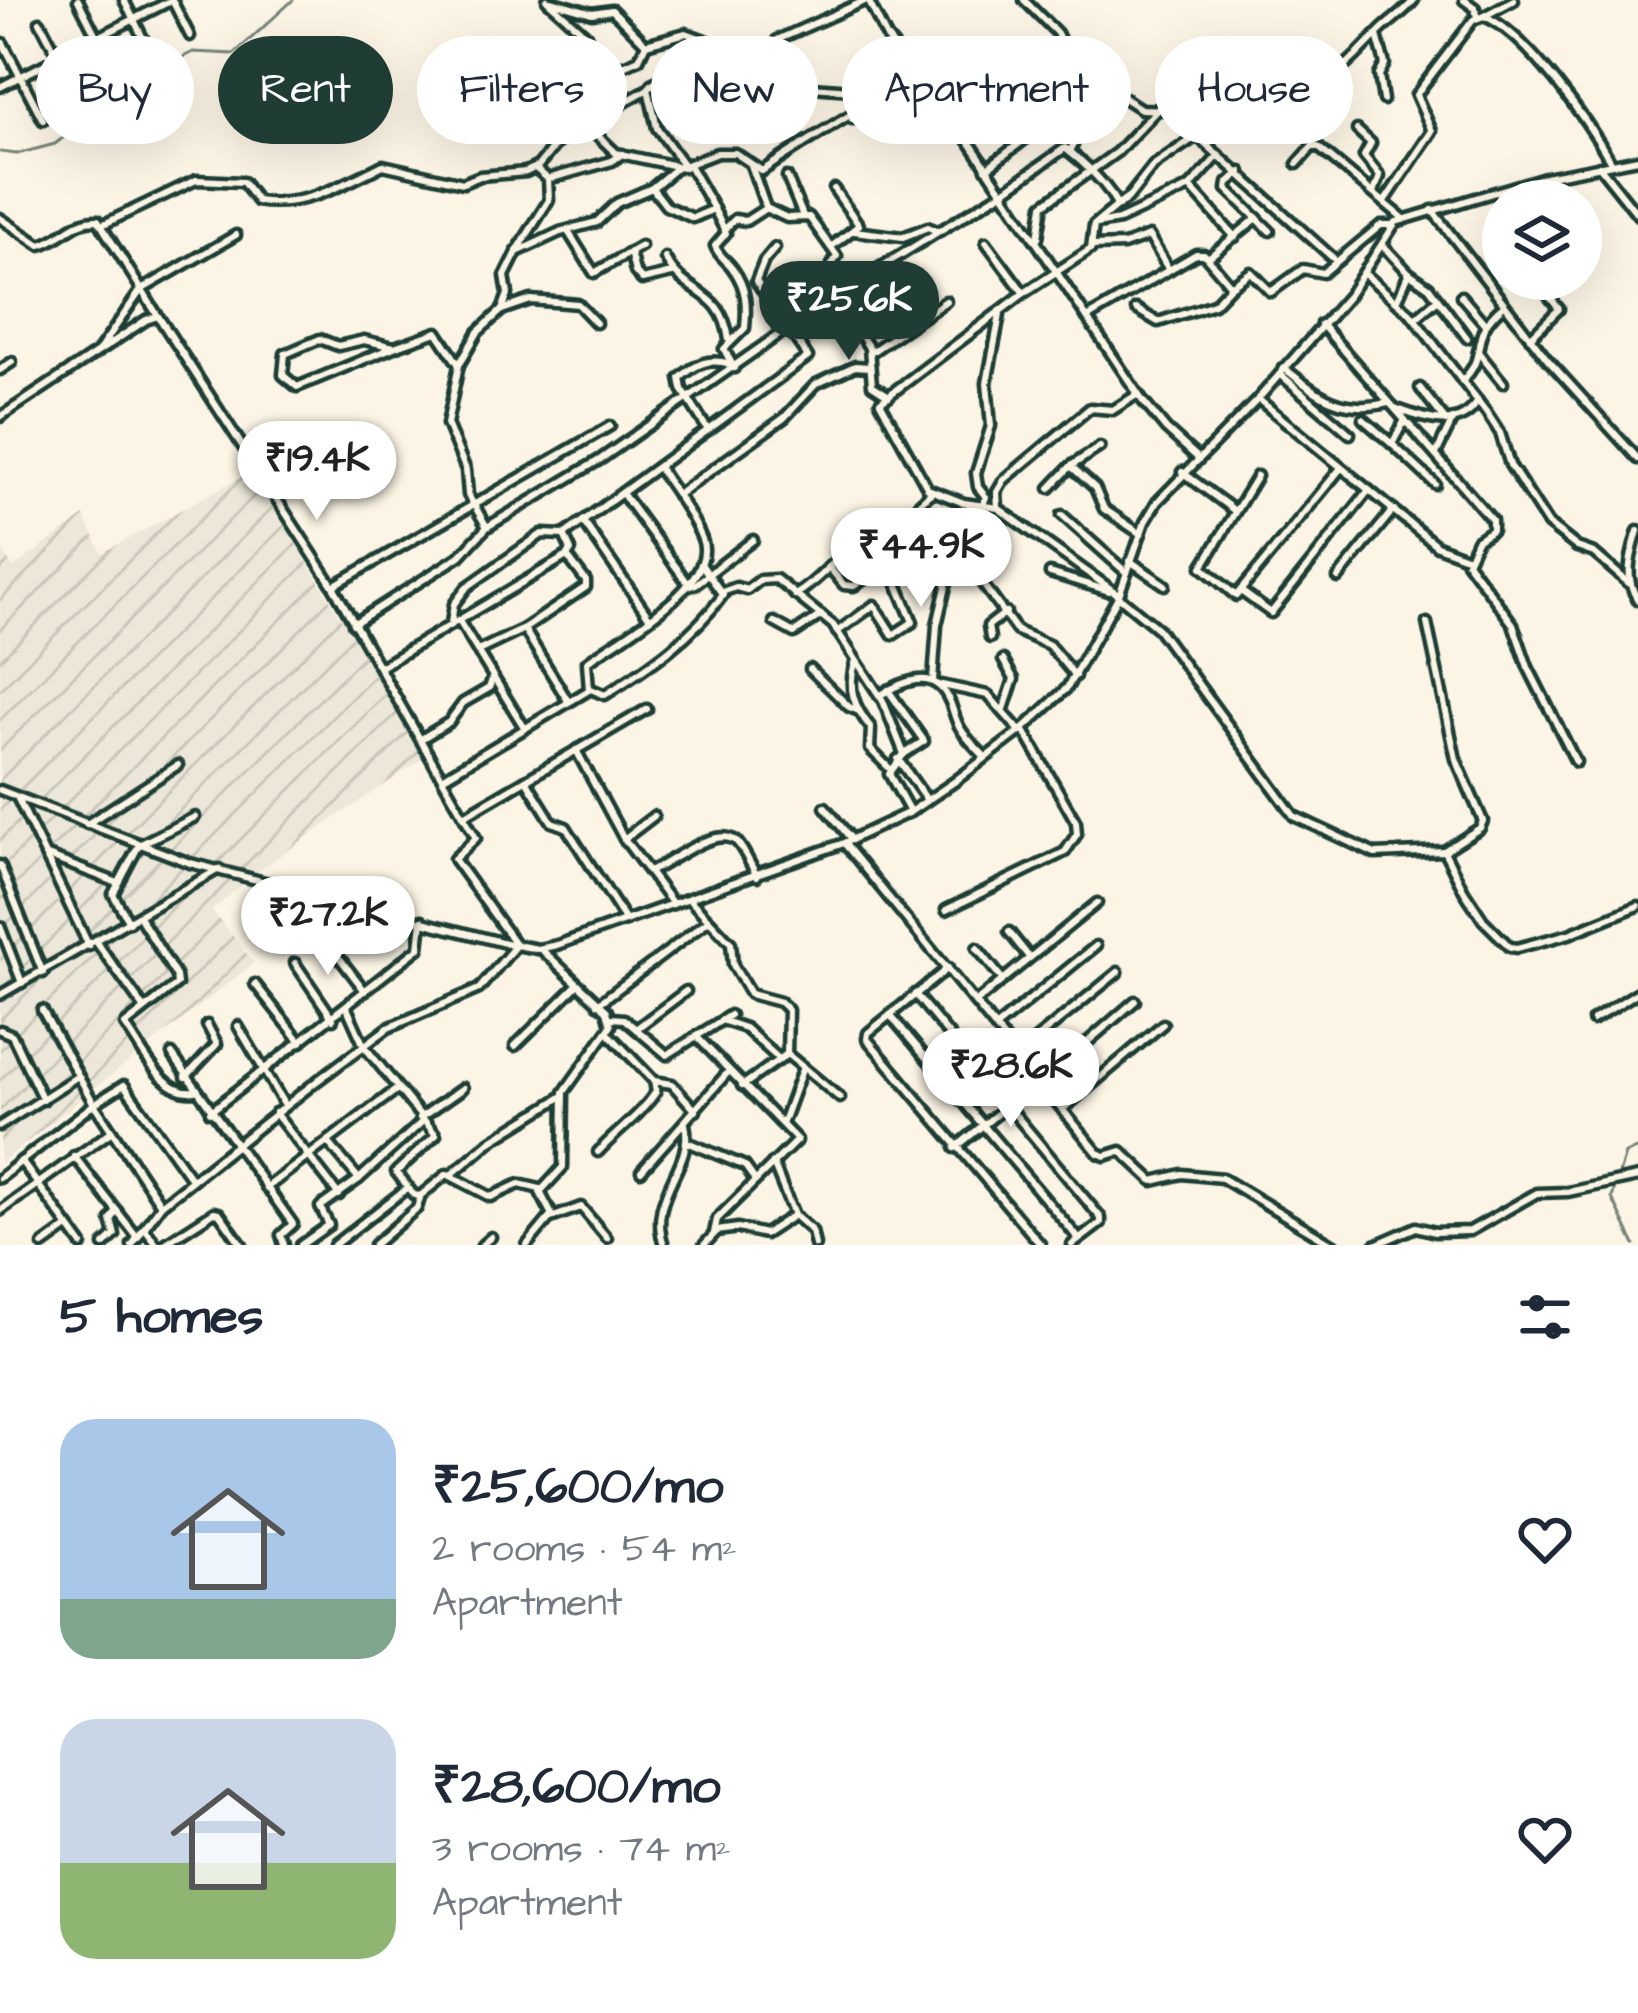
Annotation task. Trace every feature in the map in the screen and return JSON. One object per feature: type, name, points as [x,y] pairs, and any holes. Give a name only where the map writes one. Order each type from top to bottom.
[{"type":"street","points":[[78,0],[96,36]]},
{"type":"street","points":[[124,0],[142,36]]},
{"type":"street","points":[[104,36],[172,0],[190,36]]},
{"type":"street","points":[[547,0],[592,13],[613,10],[646,44]]},
{"type":"street","points":[[547,0],[586,36]]},
{"type":"street","points":[[789,36],[867,0],[888,36]]},
{"type":"street","points":[[1024,0],[1059,36]]},
{"type":"street","points":[[1403,219],[1315,146],[1290,112],[1363,53],[1414,0]]},
{"type":"street","points":[[1464,0],[1480,17],[1515,36],[1588,124],[1611,161]]},
{"type":"street","points":[[1385,201],[1432,131],[1416,95],[1480,17],[1514,0]]},
{"type":"street","points":[[40,22],[48,36]]},
{"type":"street","points":[[1377,35],[1385,61],[1379,75],[1383,100]]},
{"type":"street","points":[[3,43],[36,106]]},
{"type":"street","points":[[627,64],[639,59],[651,43]]},
{"type":"street","points":[[0,87],[36,70]]},
{"type":"street","points":[[627,100],[651,85]]},
{"type":"street","points":[[648,89],[657,128],[725,229],[715,246],[717,253],[733,269],[747,298],[745,328],[724,351],[732,366]]},
{"type":"street","points":[[1038,242],[1043,206],[1119,151],[1155,112]]},
{"type":"street","points":[[517,252],[560,232],[597,222],[616,202],[652,188],[684,166],[719,153],[737,154],[764,170],[797,145],[842,122]]},
{"type":"street","points":[[1357,130],[1371,143],[1364,156],[1380,176],[1374,193]]},
{"type":"street","points":[[104,224],[196,181],[243,182],[257,201],[279,203],[339,190],[386,165],[463,183],[535,168],[557,144]]},
{"type":"street","points":[[605,144],[622,154],[684,166]]},
{"type":"street","points":[[970,144],[1138,394],[1198,458]]},
{"type":"street","points":[[986,169],[1019,144]]},
{"type":"street","points":[[1071,150],[1073,144]]},
{"type":"street","points":[[1092,246],[1094,225],[1128,198],[1154,165],[1186,144]]},
{"type":"street","points":[[1206,144],[1334,258]]},
{"type":"street","points":[[1297,164],[1315,146]]},
{"type":"street","points":[[353,624],[460,556],[487,527],[688,401],[837,295],[1063,149],[1071,150],[1089,172],[1109,185],[1117,206]]},
{"type":"street","points":[[548,179],[614,161],[622,154]]},
{"type":"street","points":[[1094,225],[1119,220],[1190,187],[1218,156]]},
{"type":"street","points":[[0,790],[140,845],[219,869],[541,949],[848,841],[928,801],[1055,701],[1075,676],[1117,594],[1156,502],[1258,399],[1366,275],[1394,226],[1403,219],[1545,177],[1638,159]]},
{"type":"street","points":[[750,162],[766,208],[780,217],[809,217],[837,258],[825,277],[870,353],[872,386],[889,396]]},
{"type":"street","points":[[1599,166],[1638,215]]},
{"type":"street","points":[[502,310],[508,294],[505,275],[549,200],[548,179],[535,168]]},
{"type":"street","points":[[1241,172],[1226,187],[1270,232]]},
{"type":"street","points":[[787,177],[803,216]]},
{"type":"street","points":[[1190,187],[1235,236]]},
{"type":"street","points":[[652,188],[666,206],[688,217],[714,209]]},
{"type":"street","points":[[831,248],[859,225],[834,189]]},
{"type":"street","points":[[725,229],[735,219],[746,221],[766,208]]},
{"type":"street","points":[[1432,210],[1530,338],[1638,459]]},
{"type":"street","points":[[0,218],[40,245],[73,225],[93,219],[104,224],[141,290],[334,586],[444,777],[476,838],[454,859],[517,945]]},
{"type":"street","points":[[1208,258],[1257,218]]},
{"type":"street","points":[[1136,309],[1150,321],[1160,322],[1214,304],[1251,272],[1271,292],[1303,269],[1319,275],[1381,225],[1394,226]]},
{"type":"street","points":[[854,231],[903,237],[928,227],[937,231]]},
{"type":"street","points":[[569,233],[594,273],[640,246]]},
{"type":"street","points":[[98,352],[141,290],[236,235]]},
{"type":"street","points":[[1170,270],[1149,236],[1124,245],[1092,246],[880,402],[932,492],[998,508],[1117,594],[1158,628],[1294,816],[1375,854],[1444,850],[1481,826],[1483,818],[1456,759],[1427,623]]},
{"type":"street","points":[[986,242],[1024,293]]},
{"type":"street","points":[[1383,244],[1429,287],[1467,338]]},
{"type":"street","points":[[524,727],[455,622],[454,604],[465,589],[544,532],[564,535],[808,357],[756,281],[775,248]]},
{"type":"street","points":[[630,252],[642,280],[673,272]]},
{"type":"street","points":[[1087,319],[1196,254],[1208,258],[1231,286]]},
{"type":"street","points":[[665,258],[673,272],[712,298],[726,316],[730,342]]},
{"type":"street","points":[[1397,301],[1409,273]]},
{"type":"street","points":[[1366,275],[1415,319],[1478,401],[1500,433],[1510,465],[1548,524],[1576,548],[1594,554],[1633,583]]},
{"type":"street","points":[[1461,296],[1484,323]]},
{"type":"street","points":[[487,527],[468,495],[466,472],[447,424],[459,364],[478,332],[502,310],[531,300],[577,304],[596,323]]},
{"type":"street","points":[[1415,319],[1437,300]]},
{"type":"street","points":[[1530,338],[1559,309],[1552,300]]},
{"type":"street","points":[[870,353],[946,301]]},
{"type":"street","points":[[1462,381],[1475,366],[1484,323],[1504,305]]},
{"type":"street","points":[[855,324],[882,308],[901,331]]},
{"type":"street","points":[[986,497],[978,487],[976,472],[991,426],[987,383],[1001,311]]},
{"type":"street","points":[[0,417],[158,316]]},
{"type":"street","points":[[1321,324],[1493,523],[1466,557],[1469,568],[1513,624],[1528,667],[1576,762]]},
{"type":"street","points":[[394,347],[366,340],[338,346],[319,339],[284,354],[283,376],[297,388],[436,332],[459,364]]},
{"type":"street","points":[[1478,352],[1503,383]]},
{"type":"street","points":[[709,431],[688,401],[681,377],[711,360],[732,366]]},
{"type":"street","points":[[0,370],[12,362]]},
{"type":"street","points":[[677,495],[782,420],[816,384],[855,366],[870,367]]},
{"type":"street","points":[[1282,371],[1324,400],[1392,405],[1421,418],[1449,420],[1472,411],[1486,413]]},
{"type":"street","points":[[1282,371],[1350,434]]},
{"type":"street","points":[[1420,388],[1449,420]]},
{"type":"street","points":[[1375,406],[1379,391]]},
{"type":"street","points":[[998,508],[997,492],[1004,480],[1090,408],[1113,410],[1138,394]]},
{"type":"street","points":[[1258,399],[1437,546],[1466,557]]},
{"type":"street","points":[[1472,411],[1478,401]]},
{"type":"street","points":[[1363,419],[1435,484]]},
{"type":"street","points":[[1392,443],[1405,420]]},
{"type":"street","points":[[1436,455],[1449,420]]},
{"type":"street","points":[[334,586],[610,426]]},
{"type":"street","points":[[1050,488],[1071,466],[1100,447]]},
{"type":"street","points":[[1071,466],[1095,488],[1101,507],[1141,534]]},
{"type":"street","points":[[591,689],[587,662],[682,595],[701,564],[702,539],[658,467]]},
{"type":"street","points":[[1257,476],[1202,569],[1236,596],[1341,468]]},
{"type":"street","points":[[1182,472],[1234,511]]},
{"type":"street","points":[[1242,592],[1271,613],[1369,490]]},
{"type":"street","points":[[795,595],[868,534],[892,530],[932,492]]},
{"type":"street","points":[[982,507],[986,497],[997,492]]},
{"type":"street","points":[[622,493],[687,585]]},
{"type":"street","points":[[829,566],[847,587],[908,561],[971,505]]},
{"type":"street","points":[[1338,578],[1393,510]]},
{"type":"street","points":[[1062,515],[1126,573]]},
{"type":"street","points":[[583,521],[650,617]]},
{"type":"street","points":[[837,632],[874,605],[893,635],[915,620],[886,568],[892,530]]},
{"type":"street","points":[[944,531],[1017,632],[1049,646],[1075,676]]},
{"type":"street","points":[[1638,531],[1629,564],[1638,600]]},
{"type":"street","points":[[379,668],[567,556],[571,550],[564,535]]},
{"type":"street","points":[[687,585],[753,540]]},
{"type":"street","points":[[928,543],[947,578],[937,625],[935,683],[950,700],[961,730],[986,758]]},
{"type":"street","points":[[848,549],[867,576]]},
{"type":"street","points":[[478,651],[524,629],[586,586],[567,556]]},
{"type":"street","points":[[1130,561],[1166,585]]},
{"type":"street","points":[[701,564],[722,592]]},
{"type":"street","points":[[1050,573],[1117,594]]},
{"type":"street","points":[[591,689],[603,695],[643,671],[701,624],[722,592],[776,579],[837,632],[879,697],[901,757],[928,801]]},
{"type":"street","points":[[991,638],[988,626],[1006,612]]},
{"type":"street","points":[[774,622],[794,633],[821,615]]},
{"type":"street","points":[[524,629],[568,701]]},
{"type":"street","points":[[1003,660],[1014,679],[1004,710]]},
{"type":"street","points":[[855,662],[849,685],[871,728],[870,748],[890,770]]},
{"type":"street","points":[[810,669],[859,711]]},
{"type":"street","points":[[422,739],[451,720],[463,703],[489,688],[493,676]]},
{"type":"street","points":[[879,697],[911,680],[988,694],[1021,730],[1076,822],[1077,834],[1065,851],[946,910]]},
{"type":"street","points":[[444,777],[591,689]]},
{"type":"street","points":[[888,691],[924,741],[890,770],[890,782],[910,812]]},
{"type":"street","points":[[464,816],[647,709]]},
{"type":"street","points":[[576,750],[625,839],[673,904]]},
{"type":"street","points":[[87,824],[178,765]]},
{"type":"street","points":[[526,780],[552,822],[566,827],[626,921]]},
{"type":"street","points":[[16,796],[92,944],[144,1008]]},
{"type":"street","points":[[825,807],[948,968],[1101,1155],[1121,1151],[1153,1181],[1182,1174],[1222,1178],[1334,1245]]},
{"type":"street","points":[[625,839],[654,816]]},
{"type":"street","points":[[129,922],[113,894],[140,845],[194,817]]},
{"type":"street","points":[[649,872],[712,836],[722,835],[739,844],[757,876]]},
{"type":"street","points":[[1444,850],[1463,891],[1510,946],[1569,934],[1638,906]]},
{"type":"street","points":[[45,855],[118,883]]},
{"type":"street","points":[[0,865],[43,973]]},
{"type":"street","points":[[0,994],[219,869]]},
{"type":"street","points":[[689,899],[731,943],[733,965],[750,994],[786,1006],[783,1057]]},
{"type":"street","points":[[976,1002],[1096,903]]},
{"type":"street","points":[[139,916],[177,979],[175,986],[125,1025],[167,1084],[182,1093],[195,1091]]},
{"type":"street","points":[[210,1112],[419,948],[422,920]]},
{"type":"street","points":[[598,1004],[709,920]]},
{"type":"street","points":[[0,926],[22,983]]},
{"type":"street","points":[[1009,932],[1029,958]]},
{"type":"street","points":[[325,938],[365,992]]},
{"type":"street","points":[[74,1156],[135,1241],[161,1204],[275,1113],[409,1016],[479,989],[517,945]]},
{"type":"street","points":[[996,1027],[1096,946]]},
{"type":"street","points":[[977,948],[1003,980]]},
{"type":"street","points":[[541,949],[611,1018]]},
{"type":"street","points":[[295,963],[333,1018]]},
{"type":"street","points":[[948,968],[868,1033],[869,1043],[1041,1245]]},
{"type":"street","points":[[1018,1054],[1118,972]]},
{"type":"street","points":[[256,984],[302,1043]]},
{"type":"street","points":[[515,1046],[577,985]]},
{"type":"street","points":[[636,1029],[686,991]]},
{"type":"street","points":[[1593,1020],[1638,992]]},
{"type":"street","points":[[890,1015],[1076,1242],[1101,1223],[915,994]]},
{"type":"street","points":[[955,1148],[1135,1000]]},
{"type":"street","points":[[346,1008],[364,1046],[435,1137],[397,1170],[407,1188],[420,1196]]},
{"type":"street","points":[[42,1010],[94,1103],[161,1204]]},
{"type":"street","points":[[611,1018],[620,1017],[667,1055],[730,1015]]},
{"type":"street","points":[[451,1175],[491,1141],[563,1096],[607,1032],[611,1018]]},
{"type":"street","points":[[720,1021],[745,1028],[840,1098]]},
{"type":"street","points":[[1063,1108],[1162,1024]]},
{"type":"street","points":[[186,1077],[218,1044],[206,1025]]},
{"type":"street","points":[[238,1026],[285,1106]]},
{"type":"street","points":[[0,1030],[12,1035],[43,1100]]},
{"type":"street","points":[[607,1032],[654,1081],[672,1084],[696,1111]]},
{"type":"street","points":[[698,1037],[796,1142],[717,1220],[704,1245]]},
{"type":"street","points":[[172,1054],[293,1224],[281,1235],[284,1245]]},
{"type":"street","points":[[742,1085],[783,1057]]},
{"type":"street","points":[[783,1123],[803,1067]]},
{"type":"street","points":[[641,1171],[729,1071]]},
{"type":"street","points":[[0,1126],[78,1076]]},
{"type":"street","points":[[598,1152],[654,1097],[654,1081]]},
{"type":"street","points":[[0,1178],[94,1103],[124,1085],[192,1180]]},
{"type":"street","points":[[301,1245],[328,1226],[319,1209],[463,1088]]},
{"type":"street","points":[[266,1188],[396,1090]]},
{"type":"street","points":[[540,1189],[563,1167],[563,1096]]},
{"type":"street","points":[[275,1113],[339,1196]]},
{"type":"street","points":[[664,1245],[656,1220],[687,1142],[685,1123]]},
{"type":"street","points":[[0,1211],[112,1131]]},
{"type":"street","points":[[328,1142],[359,1179]]},
{"type":"street","points":[[687,1142],[748,1168],[755,1180]]},
{"type":"street","points":[[21,1161],[82,1245]]},
{"type":"street","points":[[773,1163],[794,1214],[812,1232],[815,1245]]},
{"type":"street","points":[[374,1245],[417,1208],[420,1196],[444,1175],[491,1197],[519,1184],[540,1189]]},
{"type":"street","points":[[1375,1245],[1416,1226],[1435,1232],[1476,1230],[1537,1193],[1568,1192],[1638,1177]]},
{"type":"street","points":[[334,1245],[407,1188]]},
{"type":"street","points":[[540,1189],[551,1218]]},
{"type":"street","points":[[526,1245],[551,1218],[581,1207],[607,1238]]},
{"type":"street","points":[[104,1245],[115,1235],[111,1220],[117,1211]]},
{"type":"street","points":[[144,1228],[160,1245],[214,1212],[242,1245]]},
{"type":"street","points":[[714,1233],[738,1228],[765,1234],[794,1214]]},
{"type":"street","points":[[43,1245],[68,1227]]},
{"type":"street","points":[[482,1245],[491,1237]]},
{"type":"shaded area","points":[[252,471],[425,757],[266,865],[212,910],[254,963],[0,1163],[0,546],[13,568],[84,516],[102,553]]},
{"type":"waterway","points":[[0,152],[17,154],[55,144],[135,81],[193,52],[234,54],[293,0]]},
{"type":"waterway","points":[[1635,1245],[1612,1198],[1625,1154],[1638,1148]]}]
